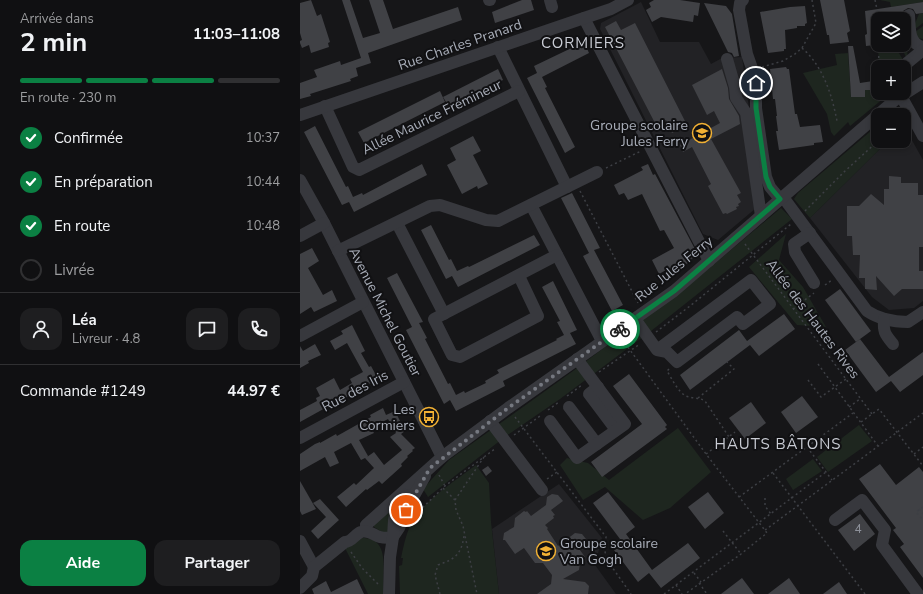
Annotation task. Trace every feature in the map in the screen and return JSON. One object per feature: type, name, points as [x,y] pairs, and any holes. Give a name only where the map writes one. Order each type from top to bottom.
[{"type":"street","name":"Rue Charles Pranard","points":[[300,115],[611,9],[628,0]]},
{"type":"street","points":[[740,1],[740,20],[747,54],[756,83],[756,108],[766,177],[770,187],[782,198],[810,233],[867,311],[884,319],[908,322],[923,312]]},
{"type":"street","points":[[584,18],[710,261]]},
{"type":"street","points":[[911,18],[912,40],[917,46],[923,47]]},
{"type":"street","points":[[498,47],[519,90],[571,184]]},
{"type":"street","points":[[911,68],[923,50]]},
{"type":"street","points":[[726,59],[735,87],[736,98],[746,113],[761,216]]},
{"type":"street","name":"Rue Jules Ferry","points":[[911,90],[923,82]]},
{"type":"street","name":"Allée Maurice Frémineur","points":[[325,106],[353,167],[359,170],[519,90]]},
{"type":"street","name":"Rue Jules Ferry","points":[[300,588],[312,576],[314,567],[343,543],[348,542],[363,531],[366,525],[405,489],[434,469],[442,458],[508,408],[674,291],[896,100]]},
{"type":"street","points":[[903,100],[923,136]]},
{"type":"street","points":[[338,251],[430,206],[440,205],[486,220],[498,221],[597,172]]},
{"type":"street","name":"Avenue Michel Goutier","points":[[300,180],[324,223],[442,458]]},
{"type":"street","points":[[531,205],[602,341]]},
{"type":"street","points":[[300,236],[324,223]]},
{"type":"street","points":[[397,223],[444,314]]},
{"type":"street","points":[[810,233],[794,244],[794,252],[814,283]]},
{"type":"street","points":[[519,276],[538,316],[460,357],[452,355],[434,319],[557,255]]},
{"type":"street","points":[[639,316],[648,338],[657,350],[667,352],[677,362],[737,316],[743,324],[770,304],[751,280],[657,350]]},
{"type":"street","points":[[300,336],[363,302]]},
{"type":"street","points":[[884,319],[883,329],[893,344]]},
{"type":"street","points":[[547,415],[578,458],[625,424],[577,359]]},
{"type":"street","name":"Rue des Iris","points":[[300,438],[404,382]]},
{"type":"street","points":[[565,401],[597,444]]},
{"type":"street","points":[[490,421],[542,490]]},
{"type":"street","points":[[393,537],[399,528],[406,510],[434,469]]},
{"type":"street","points":[[385,591],[394,520],[397,505],[405,489]]},
{"type":"street","points":[[835,520],[862,500],[885,530],[882,545],[918,594]]},
{"type":"street","points":[[363,531],[380,537],[393,537]]},
{"type":"street","points":[[380,537],[380,541],[390,557]]},
{"type":"street","points":[[300,541],[314,567]]},
{"type":"path","points":[[753,70],[783,61],[802,48],[816,23],[812,0]]},
{"type":"path","points":[[875,0],[878,12]]},
{"type":"path","points":[[802,48],[810,55],[823,76],[829,89],[837,122]]},
{"type":"path","points":[[597,172],[650,146]]},
{"type":"path","points":[[513,435],[547,415],[565,401],[595,382],[631,351],[754,256],[798,218],[871,147]]},
{"type":"path","points":[[571,184],[639,316]]},
{"type":"path","name":"Allée des Hautes Rives","points":[[739,235],[872,414]]},
{"type":"path","points":[[616,331],[706,454],[767,533],[741,554],[684,594],[676,585]]},
{"type":"path","points":[[698,398],[734,369],[727,362]]},
{"type":"path","points":[[818,364],[878,446]]},
{"type":"path","points":[[667,371],[682,393],[705,401],[729,437]]},
{"type":"path","points":[[808,380],[821,397],[846,379]]},
{"type":"path","points":[[849,407],[860,399]]},
{"type":"path","points":[[508,408],[606,537],[605,557],[631,594]]},
{"type":"path","points":[[861,422],[879,409],[923,466]]},
{"type":"path","points":[[739,497],[854,413]]},
{"type":"path","points":[[765,530],[923,413]]},
{"type":"path","points":[[706,454],[735,432]]},
{"type":"path","points":[[418,511],[444,487],[499,445]]},
{"type":"path","points":[[807,447],[832,480]]},
{"type":"path","points":[[914,454],[923,447]]},
{"type":"path","points":[[455,500],[485,456]]},
{"type":"path","points":[[434,469],[444,487],[455,500],[456,510],[463,526],[477,594]]},
{"type":"path","points":[[773,472],[865,594]]},
{"type":"path","points":[[664,594],[694,573],[826,472]]},
{"type":"path","points":[[765,498],[765,506],[771,514]]},
{"type":"path","points":[[923,507],[916,512],[923,520]]},
{"type":"path","points":[[920,509],[923,514]]},
{"type":"path","points":[[722,531],[741,554]]},
{"type":"path","points":[[440,594],[435,575],[438,565],[456,557],[462,547],[464,534]]},
{"type":"path","points":[[343,543],[350,550],[362,568],[374,578],[385,591]]},
{"type":"path","points":[[694,573],[707,594]]},
{"type":"shaded area","points":[[880,0],[923,0],[923,2],[891,7],[890,2]]},
{"type":"shaded area","name":"Groupe scolaire Jules Ferry","points":[[641,2],[660,42],[699,42],[711,64],[722,58],[742,57],[762,203],[718,240],[703,234],[600,29],[601,23]]},
{"type":"shaded area","points":[[923,13],[923,23],[914,30],[913,28],[919,14]]},
{"type":"shaded area","points":[[923,26],[923,39],[916,38],[915,32]]},
{"type":"shaded area","points":[[878,52],[898,52],[903,60],[879,60]]},
{"type":"shaded area","points":[[904,52],[907,52],[908,60]]},
{"type":"shaded area","points":[[848,53],[851,97],[865,97],[865,90],[871,90],[871,100],[882,100],[850,126],[848,122],[834,136],[831,132],[827,114],[803,73],[837,65],[835,54]]},
{"type":"shaded area","points":[[871,131],[871,148],[881,148],[810,218],[794,199],[798,193]]},
{"type":"shaded area","points":[[911,139],[923,160],[923,301],[914,308],[889,310],[872,297],[810,218],[881,148],[911,148]]},
{"type":"shaded area","points":[[781,208],[792,219],[651,331],[560,399],[506,436],[428,497],[423,489],[449,460],[573,371],[701,275]]},
{"type":"shaded area","points":[[786,234],[779,260],[803,287],[826,327],[797,325],[749,267]]},
{"type":"shaded area","points":[[859,425],[872,441],[828,472],[817,457]]},
{"type":"shaded area","points":[[678,428],[711,472],[670,508],[643,520],[605,487],[583,500],[560,465],[567,458],[588,463],[609,480]]},
{"type":"shaded area","points":[[813,459],[822,471],[793,490],[786,479]]},
{"type":"shaded area","points":[[476,465],[489,483],[491,522],[499,594],[400,594],[399,566],[402,565],[403,558],[401,558],[403,547],[412,522],[428,502]]},
{"type":"shaded area","name":"Groupe scolaire Van Gogh","points":[[559,484],[602,538],[595,565],[616,594],[499,594],[492,529]]},
{"type":"shaded area","points":[[391,508],[388,533],[385,534],[374,527],[374,523]]},
{"type":"shaded area","points":[[360,538],[370,539],[377,543],[381,550],[384,567],[384,594],[368,594],[345,548]]},
{"type":"building","points":[[311,0],[317,16],[321,14],[330,42],[328,43],[329,47],[311,53],[309,45],[302,48],[300,43],[302,40],[300,33],[300,3]]},
{"type":"building","points":[[342,0],[350,0],[363,38],[380,33],[369,0],[383,0],[393,29],[458,7],[462,20],[368,53],[371,63],[356,68],[358,76],[350,79],[351,81],[310,94],[311,96],[300,99],[300,83],[317,77],[314,70],[340,61],[341,65],[361,58]]},
{"type":"building","points":[[522,0],[531,0],[534,10],[495,23],[492,12]]},
{"type":"building","points":[[654,0],[680,0],[700,3],[698,16],[694,15],[693,22],[661,17],[652,22],[646,10],[651,7],[649,3]]},
{"type":"building","points":[[820,0],[844,0],[850,31],[847,33],[849,42],[830,44]]},
{"type":"building","points":[[923,2],[923,13],[916,14],[913,9],[908,8],[903,12],[871,12],[871,45],[866,46],[865,35],[867,34],[865,11]]},
{"type":"building","points":[[704,3],[726,6],[732,14],[739,56],[734,57],[732,53],[728,52]]},
{"type":"building","points":[[805,6],[807,23],[805,26],[797,26],[797,28],[785,30],[786,49],[784,49],[784,51],[768,53],[760,12]]},
{"type":"building","points":[[616,21],[621,30],[635,23],[687,125],[672,133],[666,120],[656,125],[605,27]]},
{"type":"building","points":[[584,42],[589,53],[542,77],[547,87],[545,88],[575,147],[565,153],[527,78],[537,73],[534,66]]},
{"type":"building","points":[[848,46],[853,46],[860,83],[871,81],[871,90],[865,90],[865,97],[851,97]]},
{"type":"building","points":[[786,67],[789,69],[795,114],[797,114],[800,127],[820,125],[823,142],[814,143],[814,145],[779,150],[776,131],[778,131],[777,116],[775,99],[773,99],[770,69]]},
{"type":"building","points":[[498,69],[503,80],[449,107],[443,97]]},
{"type":"building","points":[[722,69],[728,88],[729,99],[739,116],[740,124],[711,139],[741,193],[737,195],[741,202],[738,204],[739,206],[736,207],[737,209],[727,214],[723,214],[708,186],[711,184],[692,147],[683,152],[680,145],[720,123],[714,111],[707,115],[692,85]]},
{"type":"building","points":[[440,91],[445,102],[364,143],[358,132]]},
{"type":"building","points":[[315,126],[346,187],[348,186],[353,197],[362,193],[363,195],[422,164],[427,175],[354,212],[349,202],[342,205],[304,132]]},
{"type":"building","points":[[473,136],[481,151],[473,155],[488,184],[478,189],[477,186],[462,194],[447,165],[456,160],[450,148]]},
{"type":"building","points":[[648,164],[653,175],[655,174],[696,251],[693,253],[695,257],[691,259],[692,261],[668,273],[666,270],[659,274],[652,260],[674,248],[664,230],[660,231],[642,194],[628,200],[624,193],[619,195],[614,185],[643,170],[641,167]]},
{"type":"building","points":[[889,176],[901,177],[901,183],[918,183],[918,195],[923,195],[923,247],[919,247],[919,271],[923,271],[923,289],[902,289],[894,296],[876,276],[877,290],[865,289],[865,278],[859,278],[860,255],[853,255],[852,236],[847,236],[847,206],[859,206],[871,194],[884,205],[884,189],[889,189]]},
{"type":"building","points":[[572,193],[600,248],[594,250],[623,305],[612,311],[583,256],[589,253],[561,198]]},
{"type":"building","points":[[431,225],[449,260],[451,259],[457,271],[468,266],[469,267],[534,235],[540,245],[458,287],[452,276],[446,279],[421,230]]},
{"type":"building","points":[[312,248],[319,261],[308,268],[323,295],[332,290],[337,301],[314,312],[311,307],[300,314],[300,254]]},
{"type":"building","points":[[397,273],[423,322],[419,323],[427,338],[425,339],[448,384],[450,383],[456,395],[464,391],[465,393],[486,383],[485,381],[499,373],[497,370],[564,335],[557,322],[560,321],[542,287],[553,281],[577,330],[570,333],[576,344],[503,381],[505,386],[456,411],[450,400],[444,404],[406,330],[412,327],[387,278]]},
{"type":"building","points":[[840,289],[871,331],[856,342],[825,300]]},
{"type":"building","points":[[784,314],[795,329],[759,356],[750,345],[690,390],[680,375],[739,330],[747,341]]},
{"type":"building","points":[[352,325],[365,351],[361,353],[369,367],[371,366],[377,377],[374,378],[376,380],[370,384],[368,382],[356,389],[357,392],[326,406],[327,407],[300,422],[300,410],[317,401],[316,398],[320,396],[316,388],[334,378],[340,390],[352,383],[350,379],[363,372],[347,343],[335,350],[330,341],[343,334],[341,331]]},
{"type":"building","points":[[860,339],[889,377],[923,352],[923,375],[900,392],[891,381],[876,392],[845,350]]},
{"type":"building","points":[[315,344],[321,355],[308,361],[309,363],[300,368],[300,346],[303,351]]},
{"type":"building","points":[[629,374],[667,425],[665,427],[667,429],[602,477],[591,462],[642,424],[613,386]]},
{"type":"building","points":[[802,396],[818,417],[796,433],[781,412]]},
{"type":"building","points":[[751,402],[766,423],[745,439],[729,418]]},
{"type":"building","points":[[383,408],[386,415],[395,411],[405,431],[401,434],[415,448],[401,464],[402,466],[382,484],[379,481],[367,490],[366,489],[346,507],[337,497],[354,483],[356,485],[374,468],[365,458],[361,460],[351,443],[334,452],[339,463],[330,467],[325,457],[300,471],[300,454],[315,444],[320,443],[336,434],[337,436],[371,417],[370,415]],"holes":[[[388,419],[396,433],[390,437],[402,450],[384,465],[374,452],[367,457],[368,456],[359,440],[374,433],[371,428]]]},
{"type":"building","points":[[880,464],[896,485],[919,467],[923,472],[923,578],[900,547],[904,544],[893,530],[896,528],[859,479]]},
{"type":"building","points":[[488,466],[492,471],[486,476],[482,470]]},
{"type":"building","points":[[300,481],[316,509],[302,515],[300,511]]},
{"type":"building","points":[[608,492],[635,527],[626,534],[652,570],[688,543],[700,558],[661,588],[649,573],[638,582],[611,546],[620,539],[593,503]]},
{"type":"building","points":[[708,492],[724,513],[705,529],[688,507]]},
{"type":"building","points":[[552,494],[558,495],[563,501],[551,510],[555,515],[553,516],[554,518],[545,525],[558,546],[575,533],[582,534],[586,539],[577,546],[585,557],[585,559],[580,563],[579,570],[563,579],[585,582],[589,586],[588,594],[537,594],[551,584],[552,575],[543,563],[535,563],[524,548],[515,554],[505,540],[503,540],[504,533],[514,527],[515,518],[524,511],[527,511],[531,516],[546,505],[547,497]]},
{"type":"building","points":[[320,499],[339,520],[318,539],[311,531],[326,517],[313,503]]},
{"type":"building","points":[[860,514],[875,534],[854,551],[838,530]]},
{"type":"building","points":[[742,578],[754,594],[721,594]]},
{"type":"building","points":[[789,578],[800,594],[768,594]]},
{"type":"building","points":[[357,579],[364,594],[314,594],[312,589],[326,581],[331,592]]},
{"type":"building","points":[[839,582],[847,594],[823,594]]},
{"type":"way so far","points":[[406,510],[430,468],[508,408],[620,329]]},
{"type":"place","name":"Groupe scolaire Jules Ferry","points":[[702,133]]},
{"type":"place","name":"Les Cormiers","points":[[429,417]]},
{"type":"place","name":"Groupe scolaire Van Gogh","points":[[546,551]]},
{"type":"district","name":"CORMIERS","points":[[583,43]]},
{"type":"district","name":"HAUTS BÂTONS","points":[[778,444]]},
{"type":"route","points":[[620,329],[674,291],[780,199],[770,187],[766,177],[757,121],[756,83]]}]
